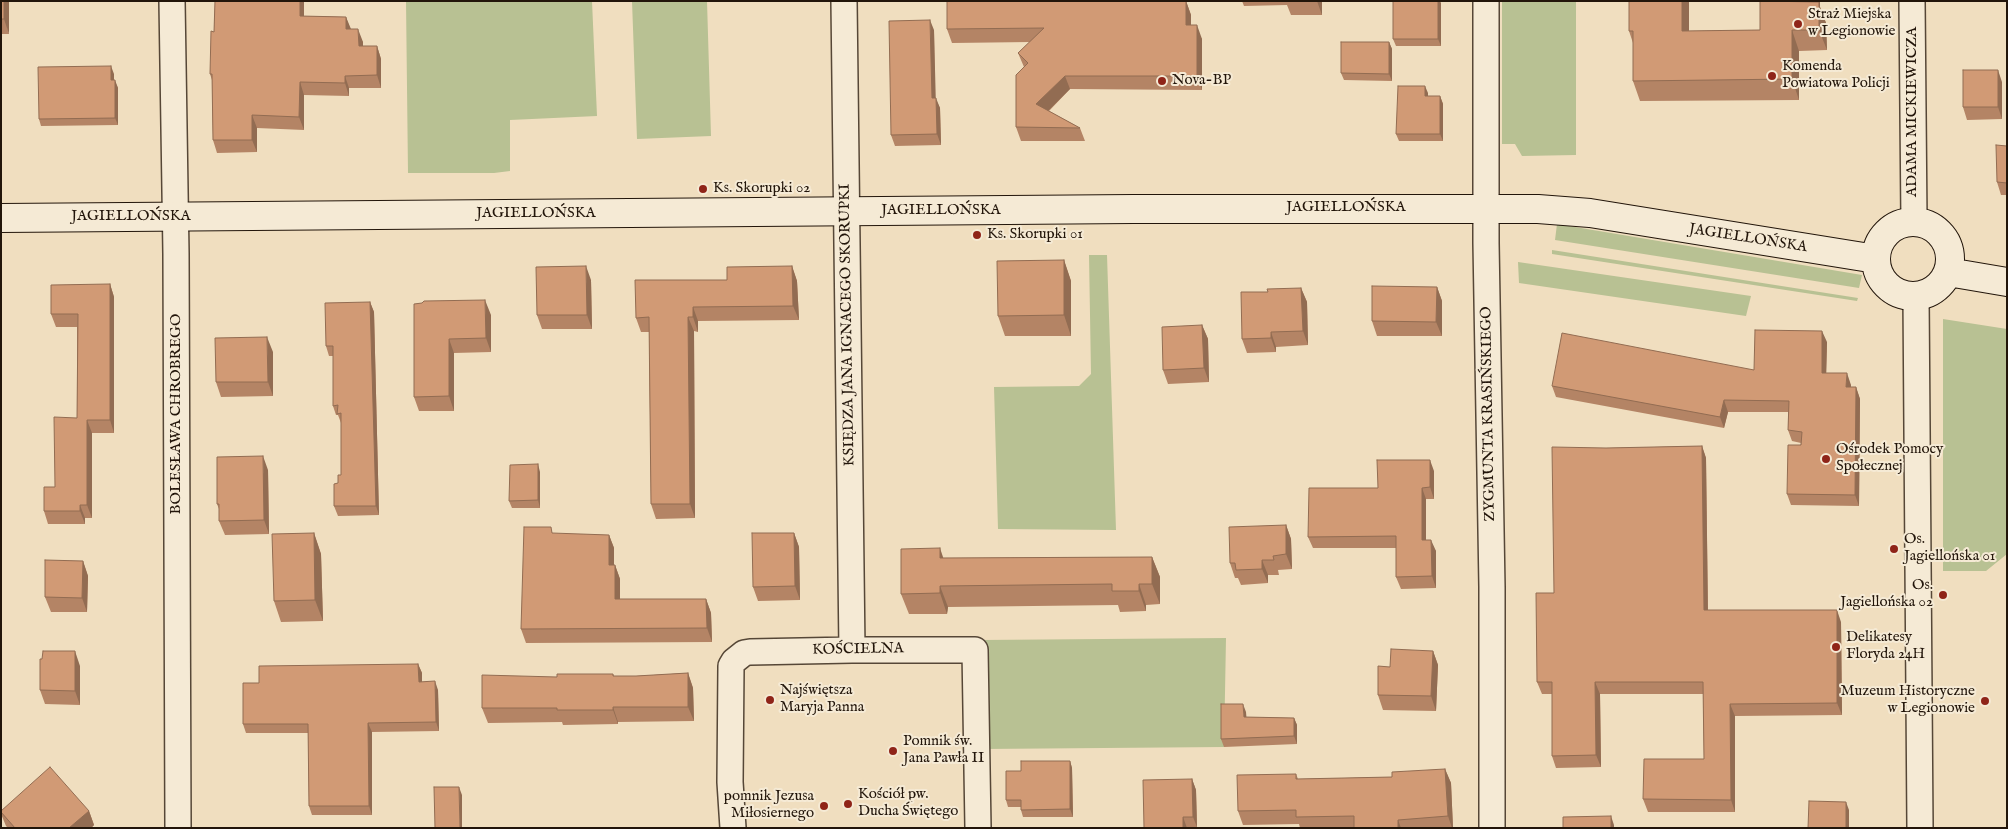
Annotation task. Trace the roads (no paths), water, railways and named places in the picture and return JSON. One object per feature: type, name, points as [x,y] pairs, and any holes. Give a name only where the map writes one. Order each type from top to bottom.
[{"type":"street","name":"BOLESŁAWA CHROBREGO","points":[[172,1],[178,828]]},
{"type":"street","name":"KSIĘDZA JANA IGNACEGO SKORUPKI","points":[[844,1],[852,650]]},
{"type":"street","name":"ZYGMUNTA KRASIŃSKIEGO","points":[[1486,1],[1486,208],[1492,588],[1492,828]]},
{"type":"street","name":"ADAMA MICKIEWICZA","points":[[1912,1],[1914,222]]},
{"type":"street","name":"JAGIELLOŃSKA","points":[[1,218],[846,211],[1538,209],[1590,213],[1876,259]]},
{"type":"street","points":[[1914,222],[1933,228],[1946,243],[1950,258],[1948,272],[1943,282],[1935,289],[1916,296],[1896,292],[1888,286],[1878,269],[1876,259],[1881,241],[1887,233],[1895,227],[1914,222]]},
{"type":"street","points":[[1948,272],[2007,282]]},
{"type":"street","points":[[1916,296],[1920,828]]},
{"type":"street","name":"KOŚCIELNA","points":[[733,828],[730,782],[731,666],[734,661],[744,653],[750,652],[852,650],[975,650],[978,828]]},
{"type":"place","name":"Straż Miejska w Legionowie","points":[[1798,24]]},
{"type":"place","name":"Komenda Powiatowa Policji","points":[[1772,76]]},
{"type":"place","name":"Nova-BP","points":[[1162,81]]},
{"type":"place","name":"Ks. Skorupki 02","points":[[703,189]]},
{"type":"place","name":"Ks. Skorupki 01","points":[[977,235]]},
{"type":"place","name":"Ośrodek Pomocy Społecznej","points":[[1826,459]]},
{"type":"place","name":"Os. Jagiellońska 01","points":[[1894,549]]},
{"type":"place","name":"Os. Jagiellońska 02","points":[[1943,595]]},
{"type":"place","name":"Delikatesy Floryda 24H","points":[[1836,647]]},
{"type":"place","name":"Najświętsza Maryja Panna","points":[[770,700]]},
{"type":"place","name":"Muzeum Historyczne w Legionowie","points":[[1985,701]]},
{"type":"place","name":"Pomnik św. Jana Pawła II","points":[[893,751]]},
{"type":"place","name":"Kościół pw. Ducha Świętego","points":[[848,804]]},
{"type":"place","name":"pomnik Jezusa Miłosiernego","points":[[824,806]]}]
